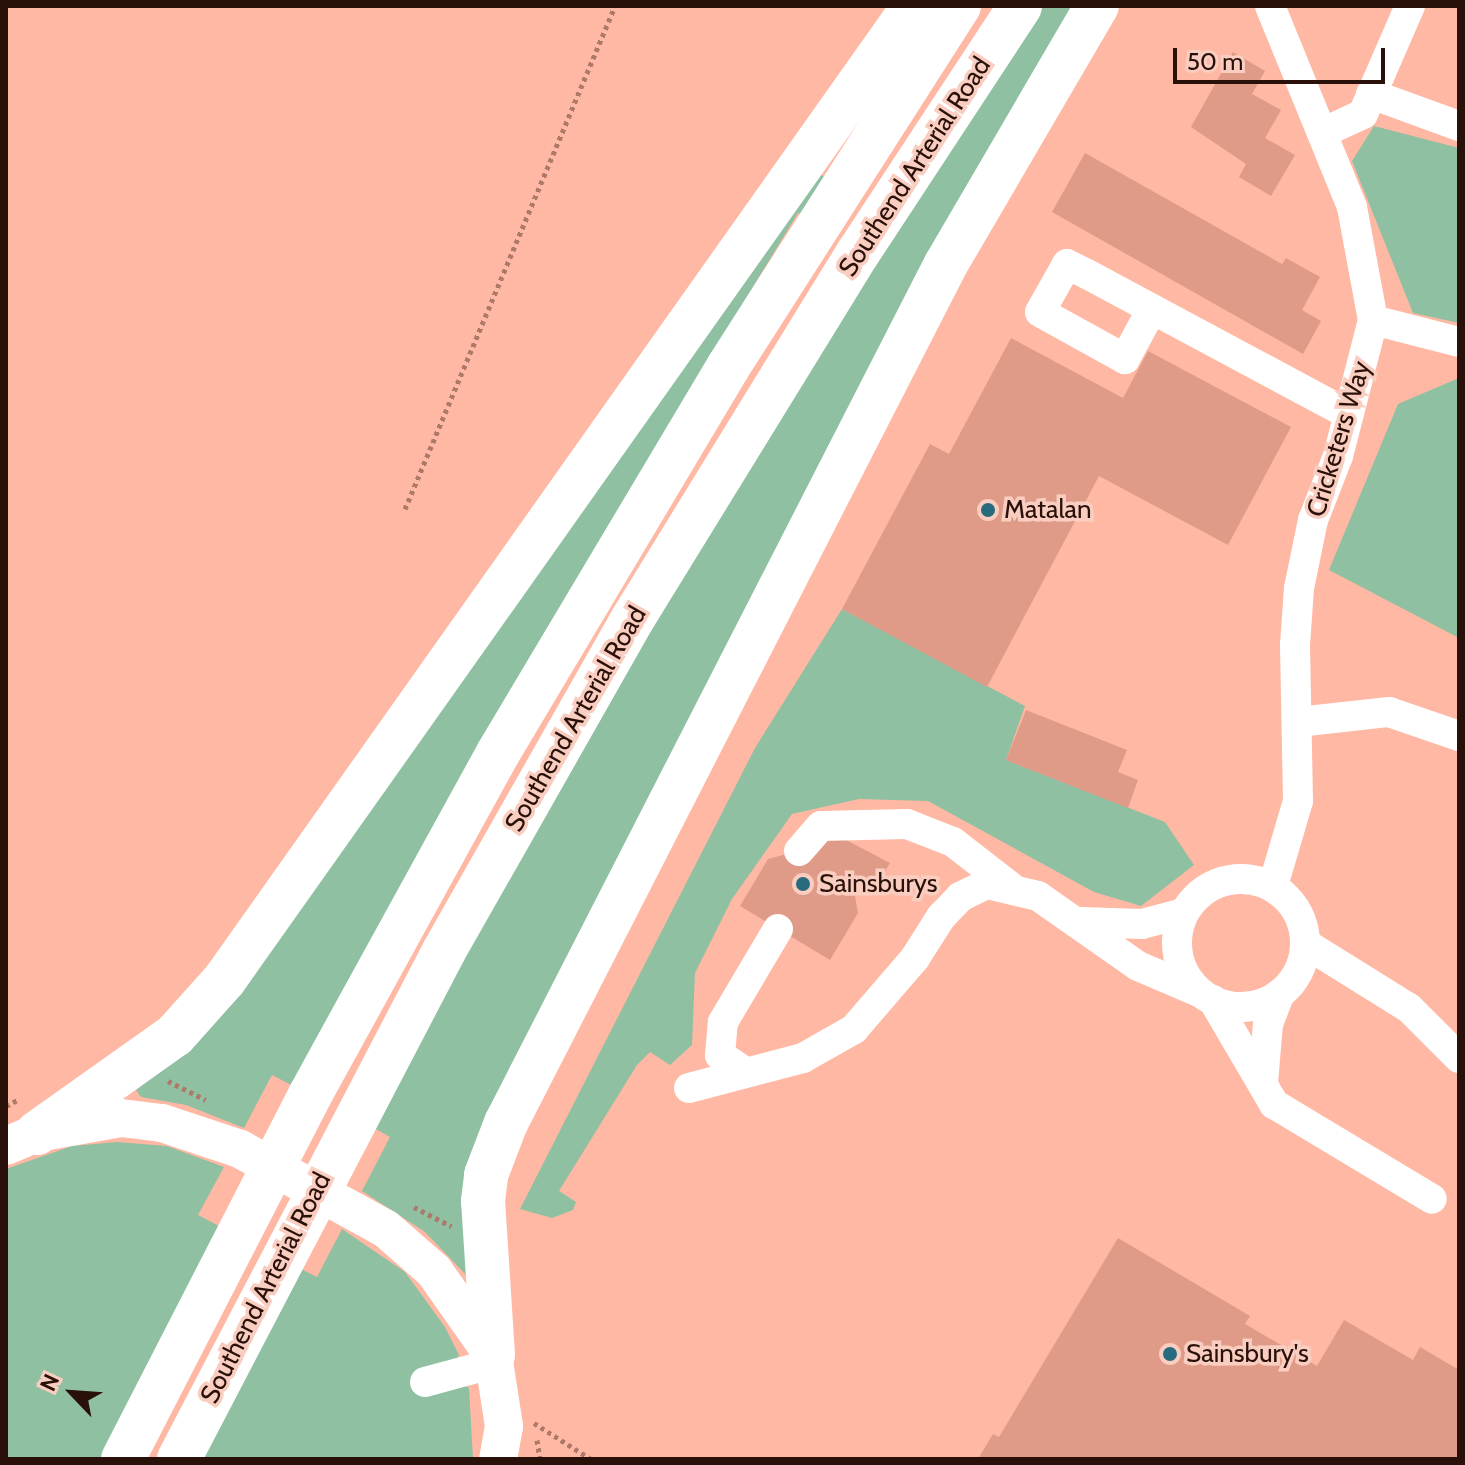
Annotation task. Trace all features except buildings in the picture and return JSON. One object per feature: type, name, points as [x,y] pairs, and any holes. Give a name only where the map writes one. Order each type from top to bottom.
[{"type":"highway","points":[[21,1140],[175,1035],[225,979],[914,6]]},
{"type":"highway","name":"Southend Arterial Road","points":[[123,1459],[310,1095],[594,589],[736,354],[959,6]]},
{"type":"highway","name":"Southend Arterial Road","points":[[179,1459],[354,1118],[632,620],[858,253],[1020,6]]},
{"type":"highway","points":[[494,1359],[483,1201],[486,1175],[506,1123],[946,264],[1097,6]]},
{"type":"main road","points":[[21,1140],[121,1118],[187,1129],[240,1149],[364,1216],[409,1247],[453,1295],[494,1359],[513,1442]]},
{"type":"street","name":"Cricketers Way","points":[[1270,6],[1352,207],[1373,320],[1348,414],[1313,520],[1299,588],[1295,645],[1298,801],[1273,886]]},
{"type":"street","points":[[1322,133],[1363,114],[1399,11]]},
{"type":"street","points":[[1371,94],[1459,126]]},
{"type":"street","points":[[1152,309],[1348,414]]},
{"type":"street","points":[[1373,320],[1459,342]]},
{"type":"street","points":[[1298,722],[1389,712],[1459,736]]},
{"type":"street","points":[[799,851],[821,826],[907,824],[953,842],[1011,887]]},
{"type":"street","points":[[1263,1083],[1268,1024],[1279,995],[1299,972],[1306,944],[1301,916],[1273,886],[1250,878],[1226,879],[1201,892],[1184,913],[1177,950],[1185,975],[1206,996],[1274,1104],[1432,1199]]},
{"type":"street","points":[[689,1088],[803,1058],[854,1029],[960,897],[987,884],[1011,887],[1038,896],[1080,922],[1138,966],[1206,996],[1254,1006],[1279,995]]},
{"type":"street","points":[[1080,922],[1142,924],[1184,913]]},
{"type":"street","points":[[745,1072],[720,1055],[723,1022],[778,929]]},
{"type":"street","points":[[1306,944],[1409,1008],[1459,1058]]},
{"type":"street","points":[[425,1382],[494,1359]]},
{"type":"path","points":[[405,509],[615,6]]},
{"type":"path","points":[[513,1442],[591,1459]]},
{"type":"green space","points":[[1038,6],[1079,6],[500,1105],[469,1278],[425,1232],[362,1191],[390,1137],[369,1125],[646,628]]},
{"type":"green space","points":[[1374,126],[1459,148],[1459,323],[1413,313],[1352,161]]},
{"type":"green space","points":[[819,173],[824,177],[805,215],[798,213],[742,305],[297,1088],[272,1075],[244,1128],[186,1105],[141,1097],[136,1090],[186,1047]]},
{"type":"green space","points":[[1459,378],[1459,638],[1329,570],[1398,404]]},
{"type":"green space","points":[[842,609],[1025,706],[1006,760],[1165,822],[1194,865],[1141,906],[1094,892],[928,801],[859,799],[792,814],[732,899],[695,973],[692,1045],[670,1065],[650,1052],[637,1065],[559,1191],[576,1202],[573,1210],[552,1218],[520,1209],[755,748]]},
{"type":"green space","points":[[117,1142],[167,1146],[224,1167],[198,1215],[223,1228],[107,1459],[6,1459],[6,1169],[72,1146]]},
{"type":"green space","points":[[342,1229],[405,1272],[445,1327],[459,1355],[455,1362],[458,1381],[469,1388],[473,1459],[196,1459],[295,1266],[317,1277]]},
{"type":"place","name":"Matalan","points":[[988,510]]},
{"type":"place","name":"Sainsburys","points":[[803,884]]},
{"type":"place","name":"Sainsbury's","points":[[1170,1354]]}]
